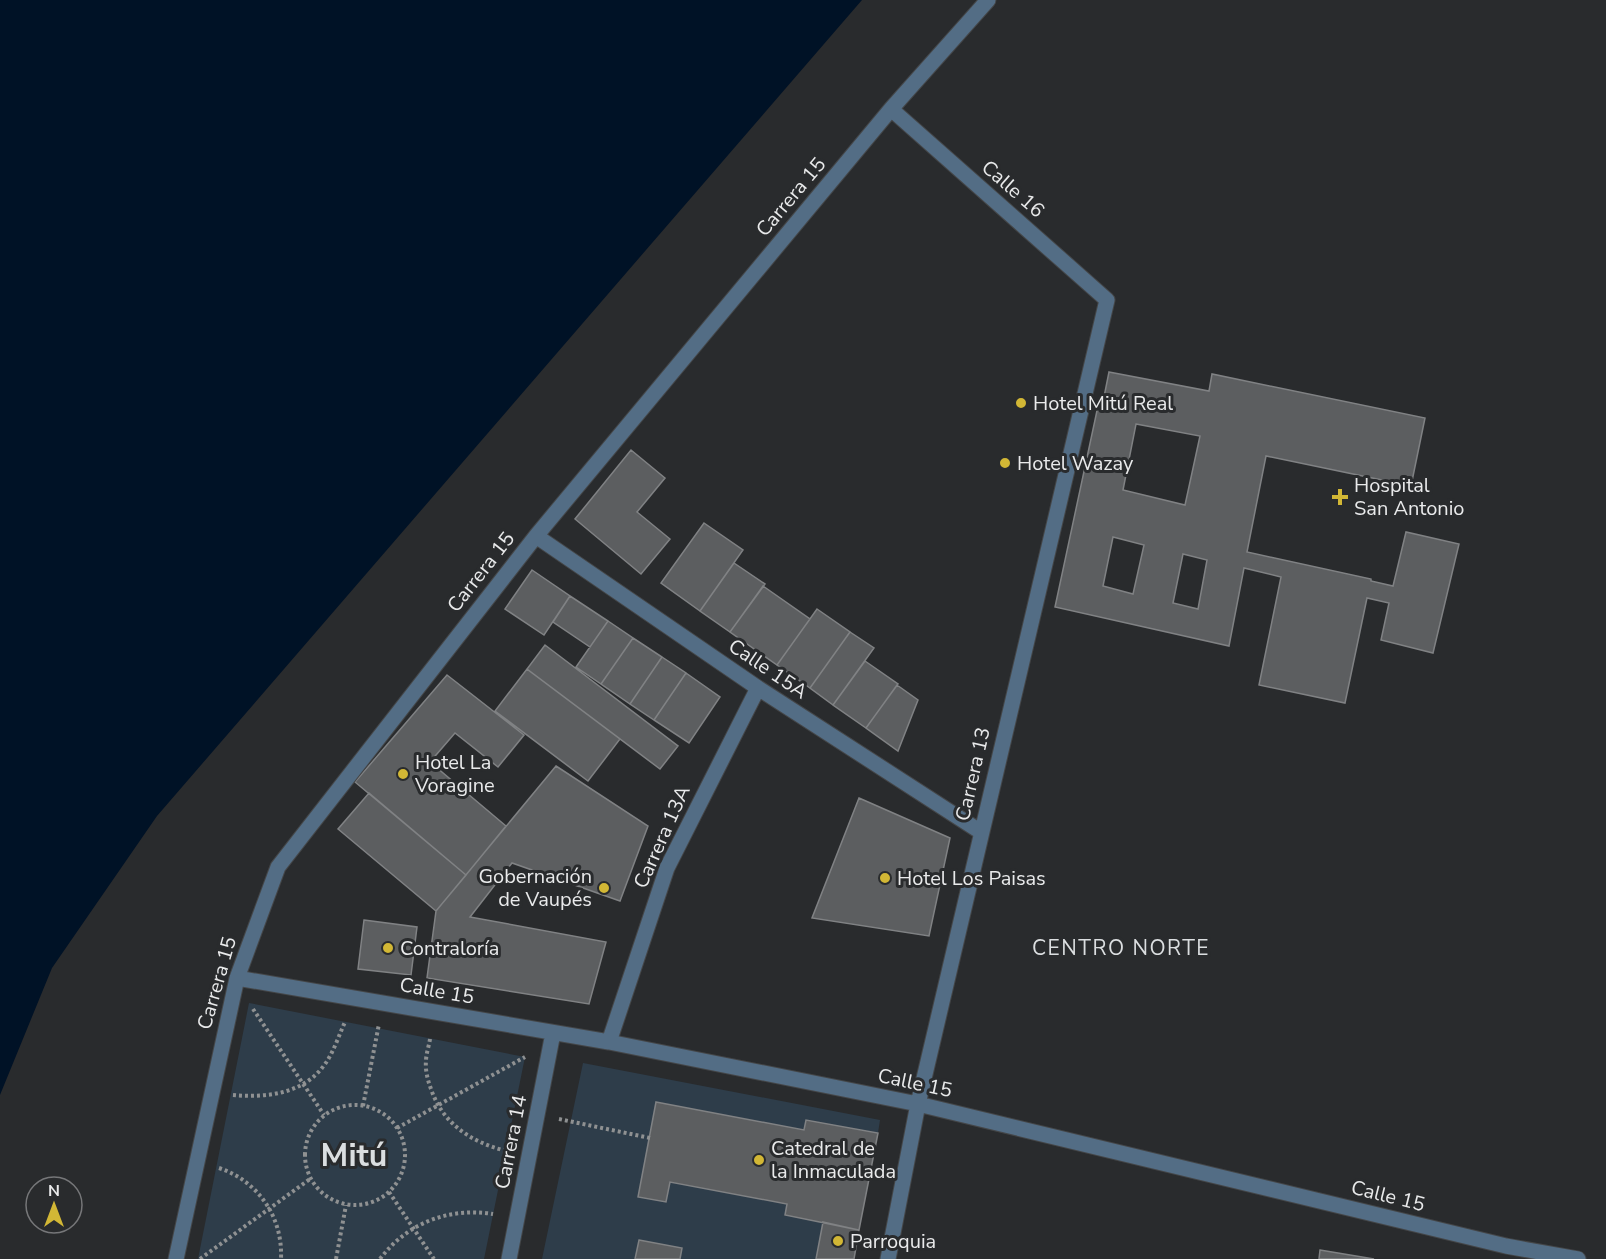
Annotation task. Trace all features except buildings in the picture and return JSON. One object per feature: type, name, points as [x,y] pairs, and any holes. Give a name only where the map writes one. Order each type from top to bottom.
[{"type":"street","name":"Carrera 15","points":[[176,1259],[237,978],[278,867],[536,536],[891,109],[988,0]]},
{"type":"street","name":"Calle 16","points":[[891,109],[1107,300]]},
{"type":"street","name":"Carrera 13","points":[[888,1259],[918,1104],[1107,300]]},
{"type":"street","name":"Calle 15A","points":[[536,536],[758,688],[981,832]]},
{"type":"street","name":"Carrera 13A","points":[[609,1042],[667,868],[758,688]]},
{"type":"street","name":"Calle 15","points":[[237,978],[609,1042],[918,1104],[1505,1252],[1578,1259]]},
{"type":"street","name":"Carrera 14","points":[[509,1259],[553,1033]]},
{"type":"path","points":[[249,1003],[324,1115]]},
{"type":"path","points":[[363,1106],[383,1003]]},
{"type":"path","points":[[231,1095],[257,1097],[287,1091],[304,1084],[323,1067],[345,1022]]},
{"type":"path","points":[[430,1039],[425,1062],[429,1084],[437,1105],[451,1124],[468,1137],[506,1151]]},
{"type":"path","points":[[397,1128],[525,1057]]},
{"type":"path","points":[[363,1106],[376,1110],[397,1128],[403,1141],[404,1168],[399,1180],[389,1192],[376,1201],[361,1205],[346,1205],[332,1200],[319,1191],[310,1179],[305,1164],[305,1150],[314,1125],[324,1115],[336,1108],[363,1106]]},
{"type":"path","points":[[537,1114],[650,1138]]},
{"type":"path","points":[[216,1167],[243,1179],[261,1196],[270,1209],[279,1233],[281,1259]]},
{"type":"path","points":[[200,1259],[310,1179]]},
{"type":"path","points":[[389,1192],[434,1259]]},
{"type":"path","points":[[336,1259],[346,1205]]},
{"type":"path","points":[[380,1259],[399,1237],[428,1220],[459,1212],[478,1211],[494,1214]]},
{"type":"shaded area","points":[[0,0],[862,0],[157,816],[52,968],[0,1095]]},
{"type":"shaded area","points":[[249,1003],[525,1057],[484,1259],[198,1259]]},
{"type":"shaded area","points":[[583,1063],[880,1120],[878,1133],[807,1120],[804,1130],[657,1102],[666,1202],[670,1182],[787,1204],[785,1215],[823,1222],[816,1259],[680,1259],[639,1240],[635,1259],[542,1259]]},
{"type":"place","name":"Hotel Mitú Real","points":[[1021,403]]},
{"type":"place","name":"Hotel Wazay","points":[[1005,463]]},
{"type":"place","name":"Hospital San Antonio","points":[[1340,497]]},
{"type":"place","name":"Hotel La Voragine","points":[[403,774]]},
{"type":"place","name":"Hotel Los Paisas","points":[[885,878]]},
{"type":"place","name":"Gobernación de Vaupés","points":[[604,888]]},
{"type":"place","name":"Contraloría","points":[[388,948]]},
{"type":"place","name":"Catedral de la Inmaculada","points":[[759,1160]]},
{"type":"place","name":"Parroquia","points":[[838,1241]]},
{"type":"district","name":"CENTRO NORTE","points":[[1121,948]]},
{"type":"district","name":"Mitú","points":[[354,1155]]}]
